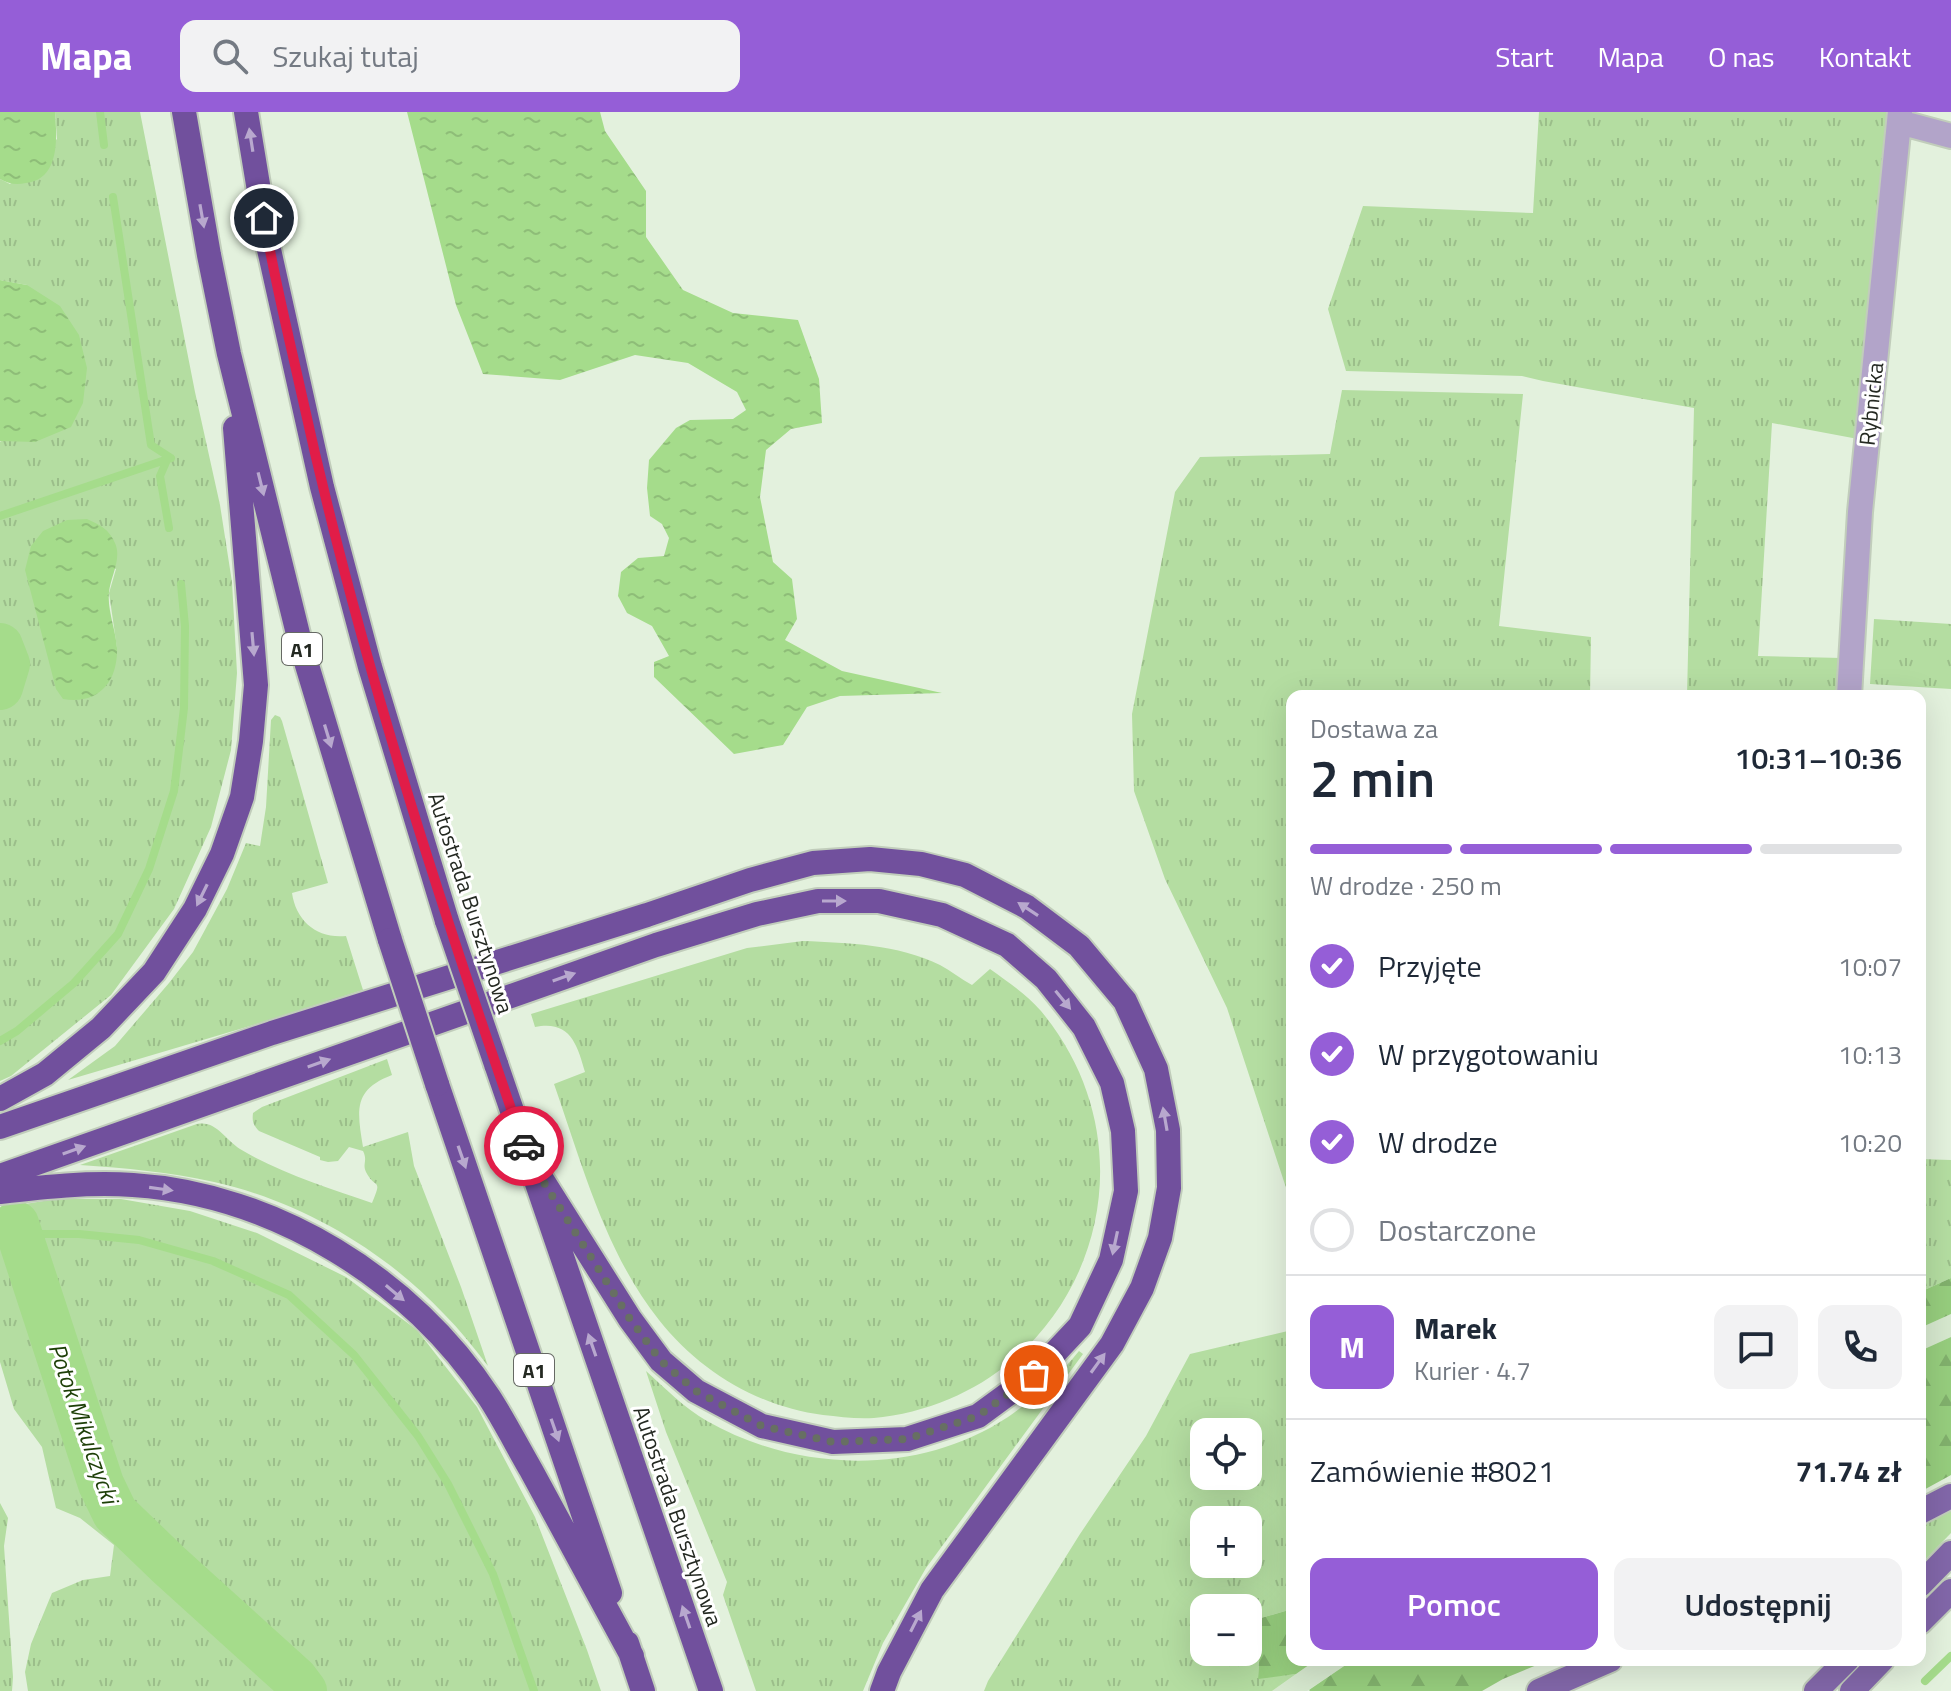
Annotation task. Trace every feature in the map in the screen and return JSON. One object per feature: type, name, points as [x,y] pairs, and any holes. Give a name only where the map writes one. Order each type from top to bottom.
[{"type":"highway","name":"A1","points":[[184,112],[229,354],[300,642],[437,1084],[643,1691]]},
{"type":"highway","name":"Autostrada Bursztynowa","points":[[246,112],[268,245],[322,487],[370,667],[447,921],[711,1691]]},
{"type":"highway","points":[[0,1099],[57,1065],[101,1028],[154,972],[195,909],[222,854],[242,797],[256,685],[229,354]]},
{"type":"highway","points":[[0,1127],[272,1033],[750,880],[813,863],[870,859],[921,864],[965,875],[1027,907],[1079,946],[1125,1001],[1156,1069],[1168,1130],[1169,1188],[1160,1238],[1142,1288],[1112,1344],[932,1590],[882,1691]]},
{"type":"highway","points":[[0,1176],[685,936],[757,914],[818,901],[879,901],[942,915],[1007,945],[1046,979],[1084,1027],[1112,1083],[1123,1131],[1126,1191],[1111,1260],[1080,1326],[1034,1375],[978,1416],[907,1439],[833,1442],[762,1426],[696,1391],[661,1361],[630,1319],[529,1159]]},
{"type":"highway","points":[[0,1192],[65,1185],[134,1185],[197,1194],[265,1214],[330,1247],[392,1290],[443,1336],[489,1396],[632,1656]]},
{"type":"main road","points":[[1926,1509],[1951,1496]]},
{"type":"main road","points":[[1926,1579],[1951,1553]]},
{"type":"main road","points":[[1926,1616],[1951,1591]]},
{"type":"main road","points":[[1539,1691],[1596,1666]]},
{"type":"main road","points":[[1816,1691],[1841,1666]]},
{"type":"main road","points":[[1852,1691],[1876,1666]]},
{"type":"street","points":[[1900,117],[1951,136]]},
{"type":"street","name":"Rybnicka","points":[[1849,690],[1860,512],[1900,117]]},
{"type":"shaded area","points":[[1951,1314],[1951,1337],[1926,1348],[1926,1325]]},
{"type":"shaded area","points":[[1307,1666],[1344,1666],[1307,1691],[1272,1691]]},
{"type":"green space","points":[[55,112],[140,112],[220,505],[232,582],[237,673],[231,750],[211,827],[174,909],[111,995],[11,1076],[0,1081],[0,441],[27,285],[0,280],[0,179],[10,184],[57,139]],"holes":[[[31,546],[116,569],[109,593],[117,648]]]},
{"type":"green space","points":[[1539,112],[1890,112],[1858,439],[1772,423],[1758,656],[1842,658],[1840,690],[1687,690],[1694,408],[1522,376],[1346,371],[1328,309],[1363,206],[1533,213]]},
{"type":"green space","points":[[1342,390],[1523,394],[1499,626],[1591,637],[1590,690],[1286,690],[1286,1188],[1227,1008],[1165,879],[1134,791],[1132,714],[1175,492],[1200,457],[1330,454]]},
{"type":"green space","points":[[1874,619],[1951,624],[1951,689],[1870,684]]},
{"type":"green space","points":[[275,715],[282,721],[328,883],[292,893],[294,903],[303,920],[317,931],[346,936],[363,990],[68,1080],[115,1046],[169,983],[193,952],[227,889],[246,843],[260,846],[266,807],[271,720]]},
{"type":"green space","points":[[803,941],[873,946],[907,953],[940,965],[972,985],[990,969],[1041,1011],[1079,1071],[1097,1135],[1098,1200],[1083,1261],[1053,1317],[1008,1364],[951,1398],[883,1417],[860,1418],[799,1411],[754,1395],[732,1384],[692,1355],[659,1320],[640,1294],[609,1237],[554,1084],[585,1072],[579,1052],[564,1031],[556,1027],[535,1027],[531,1014],[747,948]]},
{"type":"green space","points":[[387,1059],[392,1075],[370,1087],[361,1103],[359,1112],[363,1147],[408,1132],[414,1166],[488,1366],[450,1320],[395,1269],[368,1249],[309,1215],[214,1182],[147,1171],[80,1165],[194,1125],[208,1124],[240,1149],[271,1165],[372,1203],[377,1187],[366,1172],[363,1151],[349,1147],[338,1161],[320,1160],[320,1157],[259,1131],[253,1123],[253,1113]]},
{"type":"green space","points":[[1926,1159],[1951,1160],[1951,1278],[1926,1289]]},
{"type":"green space","points":[[56,1199],[121,1199],[190,1211],[257,1233],[346,1277],[417,1330],[477,1407],[535,1517],[601,1691],[28,1691],[25,1672],[31,1644],[52,1593],[83,1580],[110,1576],[114,1545],[80,1518],[56,1508],[42,1447],[14,1409],[0,1362],[0,1208]]},
{"type":"green space","points":[[1951,1278],[1951,1314],[1926,1325],[1926,1289]]},
{"type":"green space","points":[[1286,1331],[1286,1611],[1262,1618],[1262,1594],[1190,1594],[1190,1666],[1259,1666],[1258,1678],[1296,1674],[1272,1691],[984,1691],[1080,1534],[1146,1436],[1190,1354]]},
{"type":"green space","points":[[1951,1337],[1951,1475],[1926,1489],[1926,1348]]},
{"type":"green space","points":[[1079,1351],[1083,1354],[926,1568],[883,1643],[863,1691],[756,1691],[723,1595],[727,1582],[666,1432],[646,1371],[699,1416],[742,1438],[780,1451],[858,1461],[898,1458],[936,1450],[973,1436],[1027,1403]]},
{"type":"green space","points":[[0,1503],[8,1518],[4,1546],[12,1691],[0,1691]]},
{"type":"green space","points":[[1951,1507],[1951,1533],[1926,1559],[1926,1520]]},
{"type":"green space","points":[[1286,1611],[1286,1666],[1307,1666],[1296,1674],[1258,1679],[1259,1666],[1262,1666],[1262,1618]]},
{"type":"green space","points":[[1344,1666],[1534,1666],[1482,1691],[1309,1690]]},
{"type":"water","points":[[0,112],[55,112],[54,156],[51,166],[37,180],[16,184],[0,179]]},
{"type":"water","points":[[407,112],[600,112],[605,131],[646,191],[646,237],[683,290],[733,313],[798,320],[819,379],[822,423],[791,429],[766,450],[760,497],[773,562],[792,579],[797,619],[785,640],[842,671],[942,693],[840,696],[807,707],[783,745],[734,754],[654,677],[654,662],[669,656],[652,626],[627,613],[618,596],[621,572],[638,558],[664,556],[669,538],[662,524],[650,516],[647,488],[649,460],[676,428],[690,420],[733,419],[746,410],[737,392],[688,363],[635,355],[560,380],[483,374],[456,305]]},
{"type":"water","points":[[0,280],[27,285],[60,306],[79,335],[87,368],[83,403],[71,427],[35,442],[0,441]]},
{"type":"water","points":[[87,519],[107,531],[117,549],[109,599],[116,660],[110,681],[96,694],[75,700],[63,699],[56,689],[25,570],[31,546],[43,531],[67,520]]},
{"type":"waterway","points":[[100,112],[104,145]]},
{"type":"waterway","points":[[113,197],[151,445],[171,458]]},
{"type":"waterway","points":[[0,516],[171,458]]},
{"type":"waterway","points":[[167,460],[160,476],[169,528]]},
{"type":"waterway","points":[[0,1041],[17,1031],[74,983],[118,934],[149,869],[174,791],[184,708],[185,626],[181,584]]},
{"type":"waterway","name":"Potok Mikulczycki","points":[[0,646],[7,664],[0,687]]},
{"type":"waterway","name":"Potok Mikulczycki","points":[[16,1224],[101,1484],[115,1513],[295,1679],[304,1691]]},
{"type":"waterway","points":[[0,1233],[18,1230]]},
{"type":"waterway","points":[[19,1234],[79,1234],[139,1240],[213,1261],[289,1295],[354,1355],[418,1436],[448,1484],[493,1574],[534,1691]]},
{"type":"waterway","points":[[1925,1681],[1951,1656]]},
{"type":"way so far","points":[[524,1146],[529,1159],[630,1319],[661,1361],[696,1391],[762,1426],[833,1442],[907,1439],[978,1416],[1034,1375]]},
{"type":"route","points":[[264,218],[322,487],[370,667],[447,921],[524,1146]]}]
